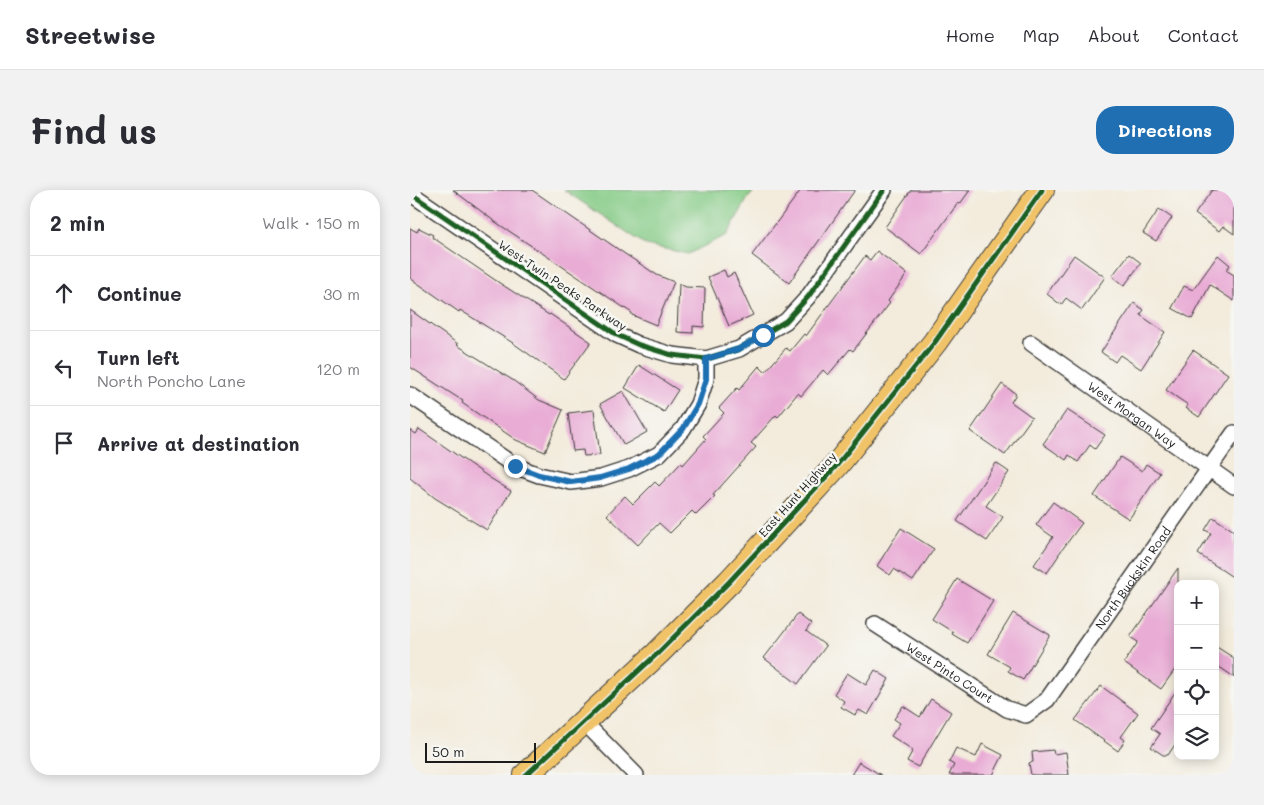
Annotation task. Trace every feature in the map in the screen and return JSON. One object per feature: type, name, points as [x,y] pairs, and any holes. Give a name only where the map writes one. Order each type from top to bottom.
[{"type":"main road","name":"East Hunt Highway","points":[[526,775],[658,654],[798,509],[935,342],[1042,190]]},
{"type":"street","name":"West Twin Peaks Parkway","points":[[410,193],[617,335],[639,345],[672,355],[706,359],[739,349],[786,320],[808,297],[884,190]]},
{"type":"street","name":"West Morgan Way","points":[[1031,343],[1234,486]]},
{"type":"street","points":[[410,395],[515,466],[539,475],[571,482],[600,478],[629,469],[659,454],[683,429],[698,404],[706,379],[706,359]]},
{"type":"street","name":"North Buckskin Road","points":[[1026,715],[1047,700],[1234,432]]},
{"type":"street","name":"West Pinto Court","points":[[875,624],[1007,709],[1026,715]]},
{"type":"street","points":[[584,722],[636,775]]},
{"type":"green space","points":[[564,190],[755,190],[748,198],[727,235],[688,254],[646,245]]},
{"type":"building","points":[[453,190],[532,190],[657,275],[674,282],[656,325],[632,315],[632,313],[494,221]]},
{"type":"building","points":[[801,190],[855,190],[789,283],[752,255]]},
{"type":"building","points":[[911,190],[970,190],[960,204],[958,203],[921,254],[885,227]]},
{"type":"building","points":[[1212,190],[1234,190],[1234,234],[1223,226],[1219,231],[1195,214]]},
{"type":"building","points":[[1159,209],[1172,218],[1156,241],[1143,233]]},
{"type":"building","points":[[410,228],[417,232],[419,228],[433,235],[432,237],[498,282],[591,342],[564,379],[513,343],[460,310],[459,312],[410,278]]},
{"type":"building","points":[[877,251],[907,274],[888,301],[890,303],[853,351],[850,349],[828,375],[823,370],[801,396],[798,393],[778,417],[776,415],[751,443],[756,447],[713,495],[715,496],[696,515],[692,511],[670,533],[659,523],[638,545],[607,515],[625,496],[633,504],[655,482],[659,486],[681,463],[683,465],[706,439],[703,436],[724,413],[719,408],[737,388],[739,390],[759,366],[765,372],[786,348],[790,351],[804,334],[806,336],[865,256],[870,260]]},
{"type":"building","points":[[1129,254],[1141,263],[1124,286],[1112,276]]},
{"type":"building","points":[[1074,255],[1105,277],[1082,310],[1066,298],[1061,305],[1047,294]]},
{"type":"building","points":[[1218,255],[1230,265],[1226,270],[1234,275],[1234,301],[1210,285],[1192,319],[1172,308],[1184,286],[1193,290]]},
{"type":"building","points":[[724,270],[727,277],[734,273],[753,315],[729,326],[708,277]]},
{"type":"building","points":[[679,284],[686,287],[705,288],[704,327],[693,326],[693,333],[677,332]]},
{"type":"building","points":[[1134,303],[1144,310],[1140,315],[1165,332],[1141,369],[1120,355],[1115,362],[1101,352]]},
{"type":"building","points":[[410,310],[457,345],[514,381],[539,400],[563,410],[545,452],[516,440],[462,403],[463,401],[410,367]]},
{"type":"building","points":[[1193,350],[1228,374],[1199,417],[1186,408],[1188,405],[1166,390]]},
{"type":"building","points":[[639,365],[678,390],[664,412],[625,388]]},
{"type":"building","points":[[1002,384],[1016,394],[1011,402],[1032,417],[1005,455],[970,431]]},
{"type":"building","points":[[623,391],[647,432],[624,445],[600,404]]},
{"type":"building","points":[[594,410],[600,455],[584,456],[583,450],[573,451],[568,413]]},
{"type":"building","points":[[1067,410],[1105,435],[1095,449],[1090,445],[1078,462],[1069,455],[1066,460],[1043,444]]},
{"type":"building","points":[[419,429],[511,491],[487,530],[435,498],[410,478],[410,430],[416,434]]},
{"type":"building","points":[[1120,457],[1142,471],[1146,464],[1160,473],[1129,519],[1094,496]]},
{"type":"building","points":[[996,463],[1009,472],[986,506],[1003,517],[987,541],[957,521]]},
{"type":"building","points":[[1053,502],[1082,523],[1047,573],[1034,565],[1053,537],[1036,525]]},
{"type":"building","points":[[1213,517],[1234,531],[1234,578],[1198,554],[1211,533],[1205,530]]},
{"type":"building","points":[[901,528],[934,549],[913,581],[894,569],[890,575],[877,566]]},
{"type":"building","points":[[1178,568],[1178,580],[1174,580],[1174,671],[1161,689],[1124,663],[1138,642],[1130,637]]},
{"type":"building","points":[[957,579],[993,601],[967,643],[932,619]]},
{"type":"building","points":[[1013,613],[1050,635],[1023,680],[1008,671],[1010,667],[988,654]]},
{"type":"building","points":[[798,614],[811,624],[806,631],[826,646],[798,684],[764,658]]},
{"type":"building","points":[[1219,649],[1234,658],[1234,677],[1219,667]]},
{"type":"building","points":[[875,670],[889,679],[868,715],[859,710],[855,715],[841,707],[844,701],[834,694],[847,673],[866,685]]},
{"type":"building","points":[[1101,686],[1138,713],[1121,737],[1125,740],[1118,751],[1075,720]]},
{"type":"building","points":[[1174,694],[1174,746],[1168,755],[1163,755],[1151,747],[1160,734],[1151,728]]},
{"type":"building","points":[[931,699],[951,712],[918,767],[907,761],[913,750],[891,736],[900,723],[894,719],[903,706],[920,717]]},
{"type":"building","points":[[982,744],[1003,755],[993,775],[949,775],[954,765],[949,762],[956,748],[976,757]]},
{"type":"building","points":[[1053,750],[1054,754],[1066,752],[1069,775],[1031,775],[1029,763],[1033,762],[1032,752]]},
{"type":"building","points":[[859,762],[881,775],[851,775]]},
{"type":"cycle path","points":[[410,193],[617,335],[639,345],[672,355],[706,359],[739,349],[786,321],[808,297],[884,190]]},
{"type":"cycle path","points":[[526,775],[658,653],[729,582],[837,465],[935,342],[1042,190]]},
{"type":"route","points":[[515,466],[539,475],[571,482],[600,478],[629,469],[659,454],[683,429],[698,404],[706,379],[706,359],[739,349],[763,335]]}]
